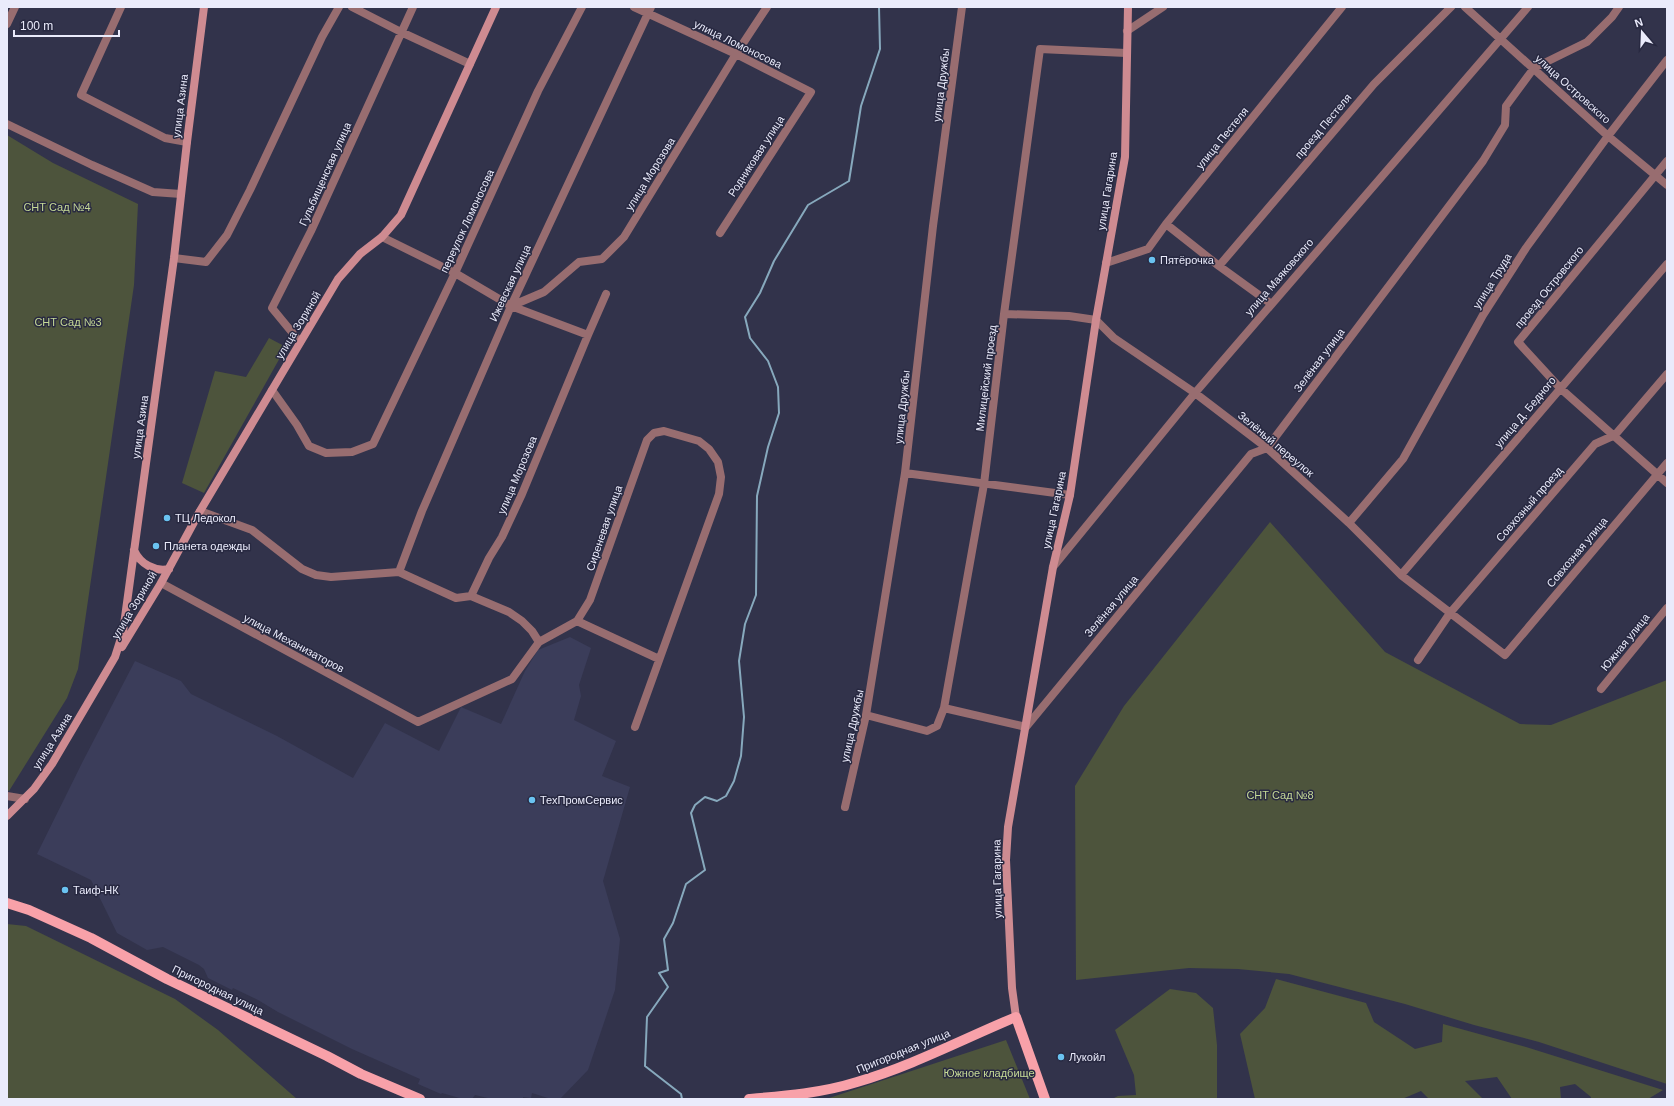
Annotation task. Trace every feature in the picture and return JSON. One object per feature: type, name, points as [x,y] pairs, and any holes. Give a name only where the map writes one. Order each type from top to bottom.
[{"type":"main road","name":"улица Азина","points":[[7,816],[34,789],[52,764],[115,657],[123,632],[174,258],[204,7]]},
{"type":"main road","name":"улица Зориной","points":[[115,657],[161,583],[200,511],[338,279],[360,254],[382,237],[401,215],[496,7]]},
{"type":"main road","name":"улица Гагарина","points":[[1016,1017],[1012,988],[1006,860],[1008,827],[1053,567],[1070,494],[1096,320],[1125,157],[1128,7]]},
{"type":"main road","points":[[134,550],[141,561],[150,567],[158,570],[169,569]]},
{"type":"main road","name":"Пригородная улица","points":[[7,903],[29,910],[91,938],[168,980],[327,1056],[361,1074],[420,1099]]},
{"type":"main road","points":[[1016,1017],[1046,1099]]},
{"type":"main road","name":"Пригородная улица","points":[[748,1099],[817,1092],[857,1082],[906,1065],[1016,1017]]},
{"type":"street","points":[[7,24],[16,7]]},
{"type":"street","points":[[121,7],[81,95],[165,138],[187,142]]},
{"type":"street","points":[[174,258],[206,262],[227,235],[250,190],[322,37],[339,7]]},
{"type":"street","points":[[352,7],[470,64]]},
{"type":"street","name":"Гульбищенская улица","points":[[300,342],[272,308],[311,231],[412,7]]},
{"type":"street","name":"переулок Ломоносова","points":[[272,390],[298,425],[309,446],[326,453],[352,452],[373,444],[455,273],[538,92],[582,7]]},
{"type":"street","name":"улица Ломоносова","points":[[634,7],[649,10],[811,92]]},
{"type":"street","name":"улица Морозова","points":[[511,306],[544,292],[579,262],[602,259],[624,237],[736,54],[767,7]]},
{"type":"street","name":"улица Дружбы","points":[[845,807],[866,715],[905,474],[934,226],[962,7]]},
{"type":"street","points":[[1127,31],[1163,7]]},
{"type":"street","name":"улица Пестеля","points":[[1106,263],[1148,249],[1166,224],[1342,7]]},
{"type":"street","name":"проезд Пестеля","points":[[1219,266],[1374,84],[1451,7]]},
{"type":"street","name":"улица Островского","points":[[1465,7],[1608,136],[1667,186]]},
{"type":"street","name":"улица Маяковского","points":[[1053,567],[1195,393],[1270,304],[1500,37],[1528,7]]},
{"type":"street","name":"Зелёная улица","points":[[1026,728],[1251,454],[1267,448],[1483,160],[1505,125],[1506,106],[1534,68],[1587,42],[1612,17],[1619,7]]},
{"type":"street","name":"Ижевская улица","points":[[399,572],[422,511],[511,306],[649,10]]},
{"type":"street","name":"Милицейский проезд","points":[[866,715],[926,731],[937,726],[944,708],[984,484],[1004,314],[1040,49],[1126,53]]},
{"type":"street","name":"улица Труда","points":[[1349,523],[1403,459],[1487,308],[1526,248],[1608,136],[1667,60]]},
{"type":"street","name":"Родниковая улица","points":[[720,233],[811,92]]},
{"type":"street","points":[[7,124],[92,165],[153,192],[181,194]]},
{"type":"street","name":"проезд Островского","points":[[1667,161],[1518,342],[1560,388],[1615,435],[1667,483]]},
{"type":"street","points":[[1166,224],[1270,304]]},
{"type":"street","points":[[382,237],[455,273],[511,306],[588,335]]},
{"type":"street","name":"улица Д. Бедного","points":[[1401,575],[1667,264]]},
{"type":"street","name":"улица Морозова","points":[[471,596],[489,558],[502,537],[522,494],[606,294]]},
{"type":"street","points":[[1004,314],[1069,316],[1096,320]]},
{"type":"street","name":"Зелёный переулок","points":[[1096,320],[1114,338],[1195,393],[1267,448],[1349,523],[1401,575],[1504,655]]},
{"type":"street","name":"Совхозный проезд","points":[[1418,660],[1450,613],[1595,444],[1615,435],[1667,374]]},
{"type":"street","name":"Сиреневая улица","points":[[577,621],[590,600],[647,440],[654,433],[664,431],[699,441],[709,448],[718,462],[720,477],[719,494],[660,659]]},
{"type":"street","name":"Совхозная улица","points":[[1504,655],[1667,463]]},
{"type":"street","points":[[905,474],[1070,494]]},
{"type":"street","points":[[200,511],[252,530],[302,569],[316,575],[330,577],[399,572],[456,598],[471,596],[509,612],[522,620],[539,642],[577,621],[660,659],[635,727]]},
{"type":"street","name":"улица Механизаторов","points":[[161,583],[418,722],[512,679],[539,642]]},
{"type":"street","name":"Южная улица","points":[[1601,689],[1667,608]]},
{"type":"street","points":[[944,708],[1026,728]]},
{"type":"street","points":[[7,796],[25,799]]},
{"type":"shaded area","points":[[570,637],[591,648],[579,685],[581,696],[574,720],[616,741],[602,776],[630,787],[603,881],[620,939],[615,990],[588,1070],[560,1099],[551,1099],[532,1093],[531,1098],[523,1097],[523,1099],[492,1099],[475,1095],[472,1099],[463,1099],[441,1094],[418,1084],[420,1079],[352,1049],[278,1012],[258,1000],[233,988],[232,990],[208,978],[204,969],[199,965],[163,947],[147,950],[117,933],[91,880],[37,854],[135,661],[181,681],[191,694],[277,736],[353,778],[385,723],[439,751],[461,707],[501,724],[525,671],[538,650]]},
{"type":"green space","name":"СНТ Сад №3","points":[[7,135],[53,163],[138,204],[134,285],[78,669],[67,698],[9,791],[7,790]]},
{"type":"green space","points":[[269,338],[286,347],[204,493],[182,483],[215,371],[246,377]]},
{"type":"green space","name":"СНТ Сад №8","points":[[1270,522],[1385,652],[1520,724],[1551,725],[1667,680],[1667,1084],[1539,1042],[1474,1025],[1405,1004],[1289,974],[1238,969],[1189,968],[1076,980],[1075,786],[1124,706]]},
{"type":"green space","points":[[7,924],[26,926],[175,999],[218,1030],[297,1099],[7,1099]]},
{"type":"green space","points":[[1276,979],[1366,1003],[1374,1022],[1415,1049],[1442,1042],[1443,1024],[1526,1047],[1663,1090],[1648,1099],[1591,1099],[1591,1097],[1575,1084],[1560,1087],[1561,1099],[1512,1099],[1497,1077],[1465,1081],[1483,1099],[1429,1099],[1421,1091],[1402,1099],[1255,1099],[1240,1034],[1265,1008]]},
{"type":"green space","points":[[1170,989],[1196,993],[1213,1008],[1217,1045],[1217,1099],[1112,1099],[1118,1096],[1136,1095],[1134,1075],[1115,1030]]},
{"type":"green space","name":"Южное кладбище","points":[[1006,1040],[1030,1099],[826,1099]]},
{"type":"waterway","points":[[682,1099],[681,1094],[645,1066],[647,1017],[668,987],[659,973],[668,970],[664,939],[673,923],[686,884],[705,870],[691,813],[695,805],[705,797],[717,801],[726,796],[734,781],[741,756],[744,717],[739,661],[745,624],[756,595],[757,496],[768,447],[779,413],[778,387],[768,361],[750,338],[745,317],[760,293],[774,261],[808,205],[849,181],[861,106],[880,49],[879,7]]},
{"type":"place","name":"Пятёрочка","points":[[1152,260]]},
{"type":"place","name":"ТЦ Ледокол","points":[[167,518]]},
{"type":"place","name":"Планета одежды","points":[[156,546]]},
{"type":"place","name":"ТехПромСервис","points":[[532,800]]},
{"type":"place","name":"Таиф-НК","points":[[65,890]]},
{"type":"place","name":"Лукойл","points":[[1061,1057]]},
{"type":"park label","name":"СНТ Сад №4","points":[[57,207]]}]
